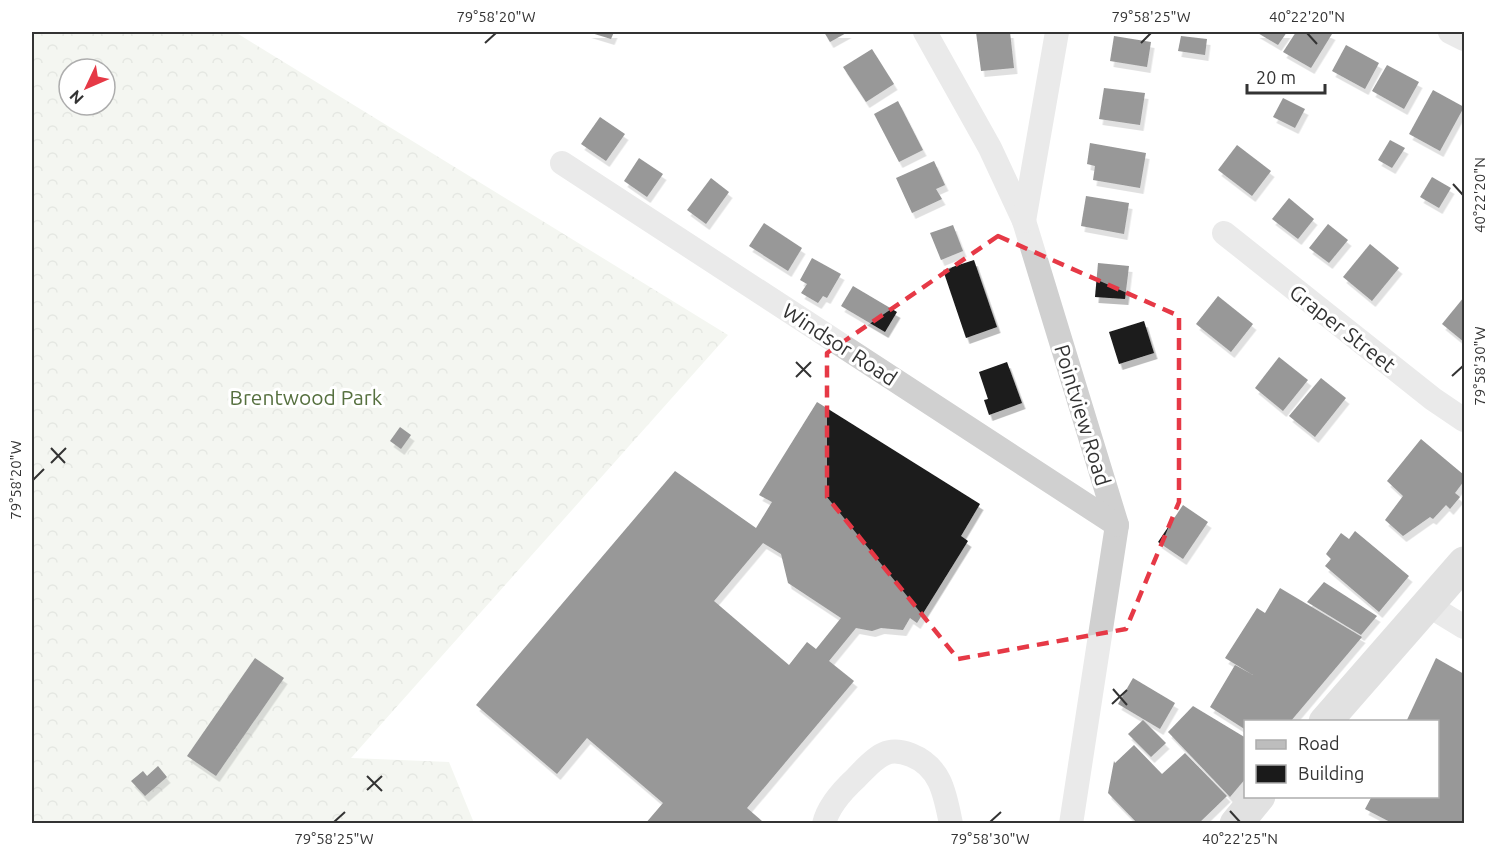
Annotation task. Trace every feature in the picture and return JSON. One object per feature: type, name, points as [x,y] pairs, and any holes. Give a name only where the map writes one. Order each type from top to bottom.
[{"type":"main road","points":[[1327,720],[1464,563]]},
{"type":"main road","points":[[1236,824],[1257,798]]},
{"type":"street","name":"Pointview Road","points":[[925,32],[990,148],[1024,222],[1117,525],[1071,824]]},
{"type":"street","points":[[1024,222],[1057,32]]},
{"type":"street","points":[[1450,32],[1464,39]]},
{"type":"street","name":"Windsor Road","points":[[562,163],[1117,525]]},
{"type":"street","name":"Graper Street","points":[[1224,233],[1433,399],[1464,420]]},
{"type":"street","points":[[1428,605],[1464,627]]},
{"type":"street","points":[[824,824],[826,817],[844,790],[862,772],[884,754],[901,751],[922,759],[933,768],[941,785],[951,824]]},
{"type":"highlighted area","points":[[998,236],[1179,316],[1179,502],[1126,629],[958,659],[827,497],[827,353]]},
{"type":"green space","name":"Brentwood Park","points":[[32,32],[235,32],[728,335],[351,758],[449,762],[474,823],[32,823]]},
{"type":"building","points":[[588,32],[614,32],[611,39]]},
{"type":"building","points":[[824,32],[848,32],[830,42]]},
{"type":"building","points":[[976,32],[1010,32],[1014,68],[981,71]]},
{"type":"building","points":[[1256,32],[1287,32],[1278,45]]},
{"type":"building","points":[[1296,32],[1332,34],[1311,68],[1283,52]]},
{"type":"building","points":[[1114,36],[1151,42],[1147,67],[1110,61]]},
{"type":"building","points":[[1181,36],[1207,39],[1205,55],[1178,51]]},
{"type":"building","points":[[1346,45],[1379,63],[1365,89],[1332,71]]},
{"type":"building","points":[[872,49],[894,84],[866,102],[843,67]]},
{"type":"building","points":[[1387,65],[1419,82],[1404,109],[1372,91]]},
{"type":"building","points":[[1104,88],[1145,93],[1140,125],[1099,119]]},
{"type":"building","points":[[1433,90],[1464,107],[1440,151],[1409,134]]},
{"type":"building","points":[[1283,98],[1305,109],[1295,128],[1273,117]]},
{"type":"building","points":[[898,101],[923,150],[899,162],[874,114]]},
{"type":"building","points":[[600,117],[625,134],[606,161],[581,144]]},
{"type":"building","points":[[1390,140],[1405,148],[1392,168],[1378,160]]},
{"type":"building","points":[[1090,143],[1146,153],[1140,188],[1093,180],[1095,166],[1087,164]]},
{"type":"building","points":[[1237,145],[1271,171],[1252,196],[1218,170]]},
{"type":"building","points":[[639,158],[663,174],[647,197],[624,181]]},
{"type":"building","points":[[934,161],[945,185],[936,189],[942,199],[912,213],[896,178]]},
{"type":"building","points":[[1432,177],[1451,188],[1439,208],[1420,197]]},
{"type":"building","points":[[711,178],[729,192],[706,224],[687,210]]},
{"type":"building","points":[[1086,196],[1129,203],[1124,234],[1081,226]]},
{"type":"building","points":[[1289,198],[1314,219],[1298,239],[1272,219]]},
{"type":"building","points":[[764,223],[802,248],[788,271],[749,246]]},
{"type":"building","points":[[1328,224],[1348,240],[1329,263],[1309,248]]},
{"type":"building","points":[[953,225],[963,251],[941,260],[930,233]]},
{"type":"building","points":[[1370,244],[1399,268],[1372,301],[1343,277]]},
{"type":"building","points":[[812,258],[841,274],[827,298],[823,296],[818,303],[801,293],[807,284],[800,280]]},
{"type":"building","points":[[974,260],[997,327],[966,338],[943,270]]},
{"type":"building","points":[[1098,263],[1129,266],[1125,299],[1095,297]]},
{"type":"building","points":[[853,286],[897,312],[885,332],[841,306]]},
{"type":"building","points":[[1218,296],[1253,324],[1231,352],[1196,324]]},
{"type":"building","points":[[1464,297],[1464,342],[1442,324]]},
{"type":"building","points":[[1144,321],[1154,353],[1119,364],[1109,332]]},
{"type":"building","points":[[1279,357],[1308,380],[1283,411],[1255,388]]},
{"type":"building","points":[[1007,362],[1022,403],[989,415],[984,400],[988,399],[979,372]]},
{"type":"building","points":[[1321,378],[1346,398],[1315,437],[1289,416]]},
{"type":"building","points":[[817,402],[980,504],[961,536],[968,541],[917,623],[910,618],[903,630],[881,628],[872,631],[856,628],[829,661],[854,681],[747,808],[762,821],[762,824],[645,824],[663,803],[587,738],[557,774],[476,705],[675,471],[756,528],[772,502],[759,495]],"holes":[[[763,543],[781,554],[788,583],[841,618],[816,649],[807,642],[789,665],[714,601]]]},
{"type":"building","points":[[400,427],[411,435],[401,449],[390,441]]},
{"type":"building","points":[[1421,439],[1464,475],[1464,481],[1455,493],[1460,497],[1450,509],[1446,505],[1433,519],[1430,517],[1403,536],[1385,520],[1403,496],[1387,481]]},
{"type":"building","points":[[1183,505],[1208,522],[1183,559],[1158,542]]},
{"type":"building","points":[[1355,531],[1409,576],[1379,612],[1325,566],[1331,559],[1326,554],[1341,533],[1349,539]]},
{"type":"building","points":[[1324,582],[1377,616],[1361,635],[1307,602]]},
{"type":"building","points":[[1280,588],[1362,637],[1292,720],[1244,720],[1244,729],[1210,707],[1235,665],[1253,675],[1225,658],[1257,608],[1265,613]]},
{"type":"building","points":[[255,658],[284,678],[216,776],[187,756]]},
{"type":"building","points":[[1436,658],[1464,674],[1464,824],[1394,824],[1365,809],[1371,798],[1439,798],[1439,720],[1407,720]]},
{"type":"building","points":[[1133,678],[1175,703],[1160,729],[1118,704]]},
{"type":"building","points":[[1193,706],[1244,737],[1244,780],[1230,797],[1168,732]]},
{"type":"building","points":[[1143,720],[1166,743],[1151,757],[1128,734]]},
{"type":"building","points":[[1134,745],[1162,774],[1185,753],[1227,796],[1198,824],[1138,824],[1108,793],[1114,761],[1115,763]]},
{"type":"building","points":[[158,766],[167,777],[145,796],[131,781],[143,771],[147,776]]}]
